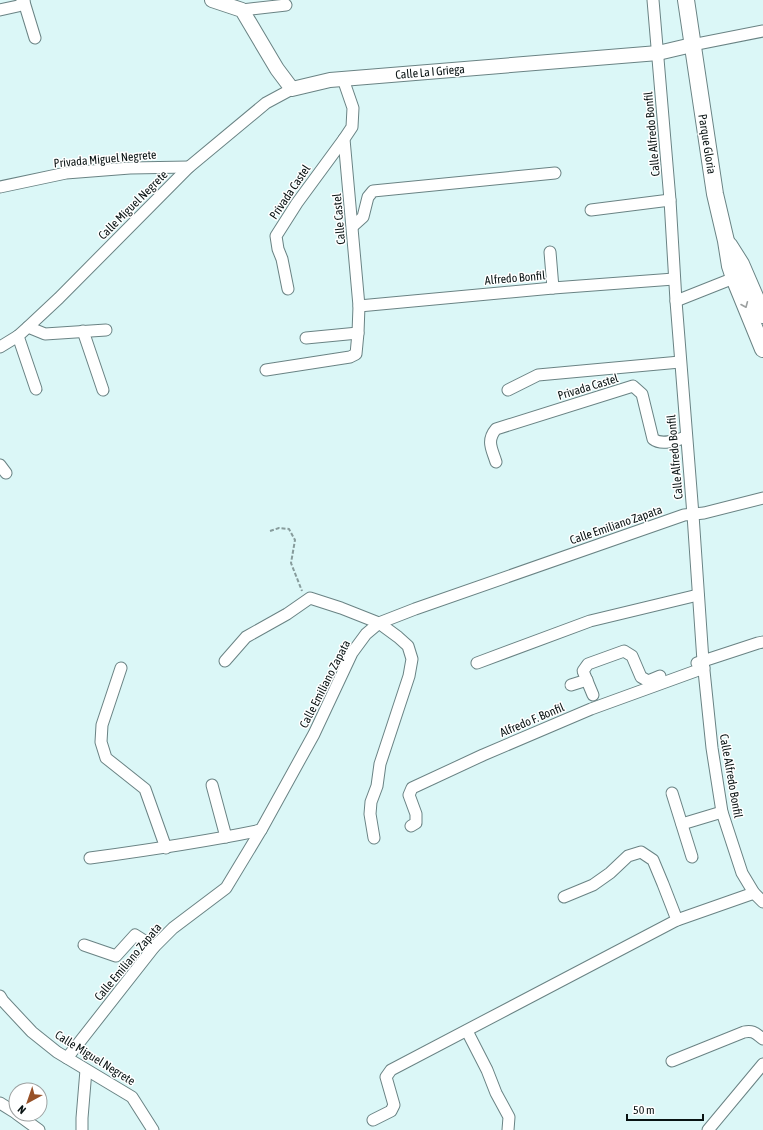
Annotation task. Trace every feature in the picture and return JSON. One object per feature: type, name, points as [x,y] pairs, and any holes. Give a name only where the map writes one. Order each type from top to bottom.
[{"type":"main road","name":"Parque Gloria","points":[[686,0],[715,194],[730,266],[763,349]]},
{"type":"main road","name":"Parque Gloria","points":[[726,241],[742,264],[763,315]]},
{"type":"street","points":[[212,0],[242,10],[286,5]]},
{"type":"street","name":"Calle Alfredo Bonfil","points":[[653,0],[670,200],[674,280],[693,515],[703,665],[712,748],[722,812],[742,873],[754,893],[763,902]]},
{"type":"street","points":[[0,10],[18,6],[24,1],[35,38]]},
{"type":"street","points":[[242,10],[276,69],[292,89]]},
{"type":"street","points":[[692,45],[763,31]]},
{"type":"street","name":"Calle La I Griega","points":[[292,89],[330,80],[658,53],[692,45]]},
{"type":"street","points":[[343,79],[353,108],[352,127],[344,139]]},
{"type":"street","name":"Calle Miguel Negrete","points":[[0,347],[18,336],[59,298],[189,167],[266,103],[292,89]]},
{"type":"street","name":"Calle Castel","points":[[266,370],[350,357],[356,354],[359,306],[344,139]]},
{"type":"street","name":"Privada Castel","points":[[288,289],[276,236],[297,203],[344,139]]},
{"type":"street","name":"Privada Miguel Negrete","points":[[0,187],[66,173],[130,168],[189,167]]},
{"type":"street","points":[[353,226],[363,217],[368,197],[373,191],[555,173]]},
{"type":"street","points":[[591,210],[670,200]]},
{"type":"street","points":[[550,252],[553,288]]},
{"type":"street","points":[[676,302],[734,278]]},
{"type":"street","name":"Alfredo Bonfil","points":[[359,306],[553,288],[674,280]]},
{"type":"street","points":[[28,327],[45,334],[106,330]]},
{"type":"street","points":[[83,331],[103,390]]},
{"type":"street","points":[[306,338],[358,333]]},
{"type":"street","points":[[18,336],[36,389]]},
{"type":"street","name":"Privada Castel","points":[[508,390],[538,375],[680,362]]},
{"type":"street","name":"Privada Castel","points":[[496,462],[490,443],[491,434],[496,429],[633,386],[642,394],[653,439],[655,441],[666,442],[686,437]]},
{"type":"street","name":"Calle Emiliano Zapata","points":[[67,1058],[154,947],[173,928],[226,888],[261,830],[314,734],[352,653],[366,634],[379,624],[415,609],[684,515],[693,515],[763,498]]},
{"type":"street","points":[[477,663],[590,621],[698,595]]},
{"type":"street","points":[[225,661],[246,637],[287,614],[310,598],[341,608],[379,624],[408,646],[412,659],[409,676],[380,764],[377,786],[371,802],[370,814],[374,838]]},
{"type":"street","points":[[593,695],[583,671],[588,664],[624,651],[632,656],[641,677],[648,681],[703,665],[763,642]]},
{"type":"street","name":"Alfredo F. Bonfil","points":[[411,826],[416,823],[416,814],[409,795],[412,788],[483,755],[591,709],[703,665]]},
{"type":"street","points":[[120,668],[102,725],[101,742],[106,758],[145,789],[166,848]]},
{"type":"street","points":[[571,685],[587,680]]},
{"type":"street","points":[[212,785],[226,837]]},
{"type":"street","points":[[672,793],[692,857]]},
{"type":"street","points":[[682,824],[722,812]]},
{"type":"street","points":[[90,858],[166,848],[261,830]]},
{"type":"street","points":[[564,897],[593,885],[610,873],[628,856],[641,852],[653,860],[677,920]]},
{"type":"street","points":[[373,1120],[391,1111],[394,1105],[386,1077],[391,1070],[677,920],[754,893]]},
{"type":"street","points":[[84,945],[116,956],[135,935],[154,947]]},
{"type":"street","name":"Calle Miguel Negrete","points":[[0,996],[32,1032],[57,1052],[132,1097],[154,1130]]},
{"type":"street","points":[[467,1031],[509,1117],[508,1130]]},
{"type":"street","points":[[672,1061],[744,1032],[750,1031],[756,1033],[763,1039]]},
{"type":"street","points":[[708,1130],[763,1064]]},
{"type":"street","points":[[82,1130],[86,1070]]},
{"type":"street","points":[[28,1122],[39,1130]]},
{"type":"path","points":[[270,531],[279,528],[289,530],[292,534],[295,540],[291,563],[302,591],[305,596],[310,598]]}]
